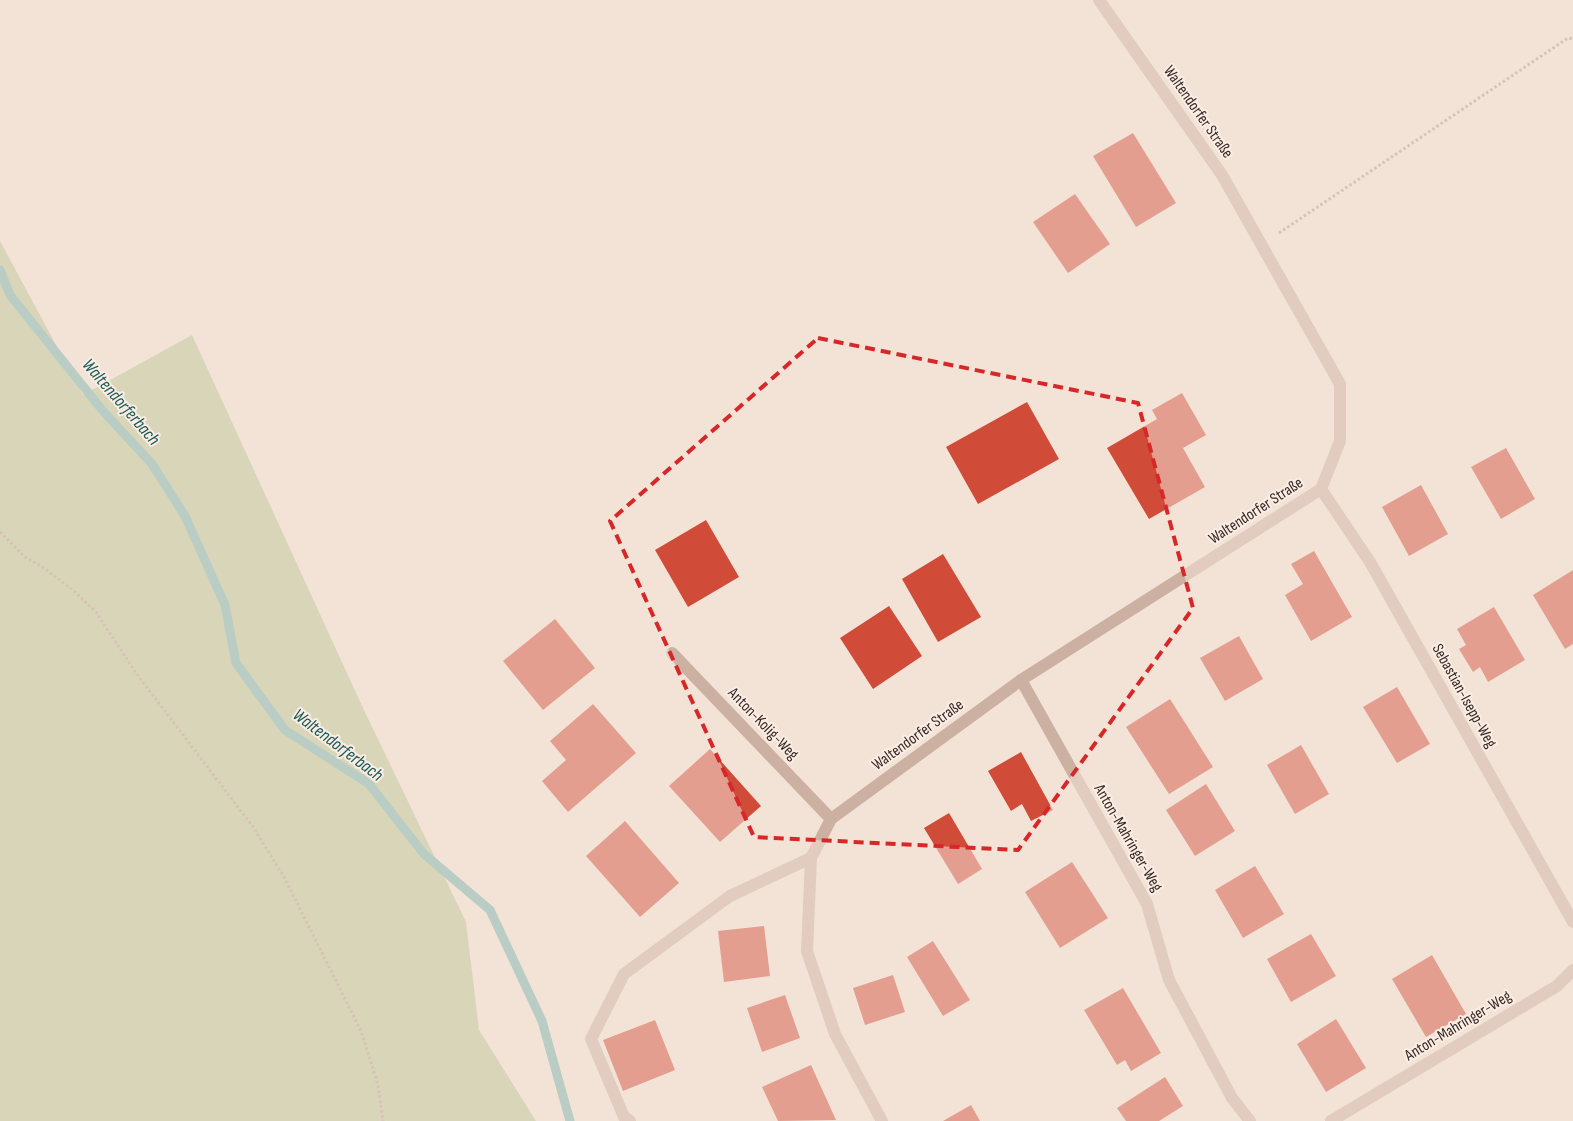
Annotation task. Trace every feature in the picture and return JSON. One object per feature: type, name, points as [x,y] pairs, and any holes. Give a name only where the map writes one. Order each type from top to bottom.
[{"type":"street","name":"Waltendorfer Straße","points":[[882,1121],[835,1034],[807,951],[811,858],[831,819],[1022,680],[1321,489],[1340,441],[1340,384],[1222,175],[1099,0]]},
{"type":"street","name":"Sebastian-Isepp-Weg","points":[[1321,489],[1370,562],[1573,922]]},
{"type":"street","name":"Anton-Kolig-Weg","points":[[672,652],[831,819]]},
{"type":"street","name":"Anton-Mahringer-Weg","points":[[1022,680],[1148,904],[1168,980],[1232,1098],[1250,1121]]},
{"type":"street","points":[[630,1121],[624,1117],[591,1039],[624,974],[730,896],[811,858]]},
{"type":"street","name":"Anton-Mahringer-Weg","points":[[1331,1121],[1557,986],[1573,970]]},
{"type":"path","points":[[1262,245],[1568,38],[1573,39]]},
{"type":"path","points":[[0,532],[25,557],[41,566],[74,591],[96,612],[136,673],[253,827],[284,877],[361,1031],[378,1085],[383,1121]]},
{"type":"highlighted area","points":[[818,338],[1138,403],[1193,608],[1018,850],[754,837],[610,521]]},
{"type":"green space","points":[[0,241],[83,395],[192,335],[363,708],[466,922],[479,1030],[536,1121],[0,1121]]},
{"type":"building","points":[[1133,133],[1176,203],[1136,227],[1093,156]]},
{"type":"building","points":[[1075,194],[1110,244],[1068,273],[1033,222]]},
{"type":"building","points":[[1182,393],[1206,435],[1183,448],[1205,487],[1149,519],[1107,448],[1157,419],[1152,410]]},
{"type":"building","points":[[1027,402],[1059,459],[978,504],[946,447]]},
{"type":"building","points":[[1506,448],[1535,499],[1501,519],[1471,467]]},
{"type":"building","points":[[1421,485],[1448,534],[1409,556],[1382,507]]},
{"type":"building","points":[[706,520],[739,577],[688,607],[655,550]]},
{"type":"building","points":[[1314,551],[1352,617],[1311,641],[1285,595],[1303,584],[1291,564]]},
{"type":"building","points":[[943,554],[981,617],[938,642],[902,579]]},
{"type":"building","points":[[1573,570],[1573,644],[1565,649],[1533,595]]},
{"type":"building","points":[[889,606],[922,656],[873,689],[840,638]]},
{"type":"building","points":[[1494,607],[1525,660],[1488,682],[1480,667],[1473,672],[1459,649],[1466,645],[1457,629]]},
{"type":"building","points":[[555,619],[595,668],[543,710],[503,661]]},
{"type":"building","points":[[1239,636],[1263,679],[1225,701],[1200,658]]},
{"type":"building","points":[[1397,687],[1430,744],[1397,763],[1363,707]]},
{"type":"building","points":[[1170,699],[1213,767],[1169,794],[1126,727]]},
{"type":"building","points":[[593,704],[636,753],[568,812],[542,781],[566,760],[550,741]]},
{"type":"building","points":[[1301,745],[1329,794],[1295,814],[1267,765]]},
{"type":"building","points":[[710,749],[761,806],[720,842],[669,786]]},
{"type":"building","points":[[1021,752],[1053,810],[1031,821],[1022,804],[1011,811],[988,771]]},
{"type":"building","points":[[1206,784],[1235,831],[1195,856],[1166,810]]},
{"type":"building","points":[[949,813],[982,869],[958,884],[924,828]]},
{"type":"building","points":[[625,821],[679,883],[640,917],[586,856]]},
{"type":"building","points":[[1072,862],[1108,918],[1060,948],[1025,892]]},
{"type":"building","points":[[1255,866],[1284,914],[1243,938],[1215,890]]},
{"type":"building","points":[[764,926],[770,976],[724,982],[718,931]]},
{"type":"building","points":[[1311,934],[1336,976],[1291,1002],[1267,959]]},
{"type":"building","points":[[933,941],[970,1000],[943,1016],[907,957]]},
{"type":"building","points":[[1432,955],[1466,1014],[1426,1037],[1392,979]]},
{"type":"building","points":[[893,975],[905,1012],[865,1025],[853,988]]},
{"type":"building","points":[[1123,988],[1161,1053],[1131,1071],[1125,1060],[1117,1065],[1084,1010]]},
{"type":"building","points":[[785,995],[800,1038],[762,1052],[747,1008]]},
{"type":"building","points":[[1336,1019],[1366,1068],[1326,1092],[1297,1044]]},
{"type":"building","points":[[655,1020],[675,1070],[623,1091],[603,1040]]},
{"type":"building","points":[[811,1065],[836,1120],[778,1121],[762,1087]]},
{"type":"building","points":[[1165,1077],[1183,1106],[1159,1121],[1126,1121],[1117,1108]]},
{"type":"building","points":[[971,1105],[980,1121],[943,1121]]},
{"type":"waterway","name":"Waltendorferbach","points":[[0,270],[10,295],[103,411],[152,464],[185,516],[225,605],[236,663],[285,730],[369,784],[424,854],[490,910],[542,1021],[570,1121]]}]
